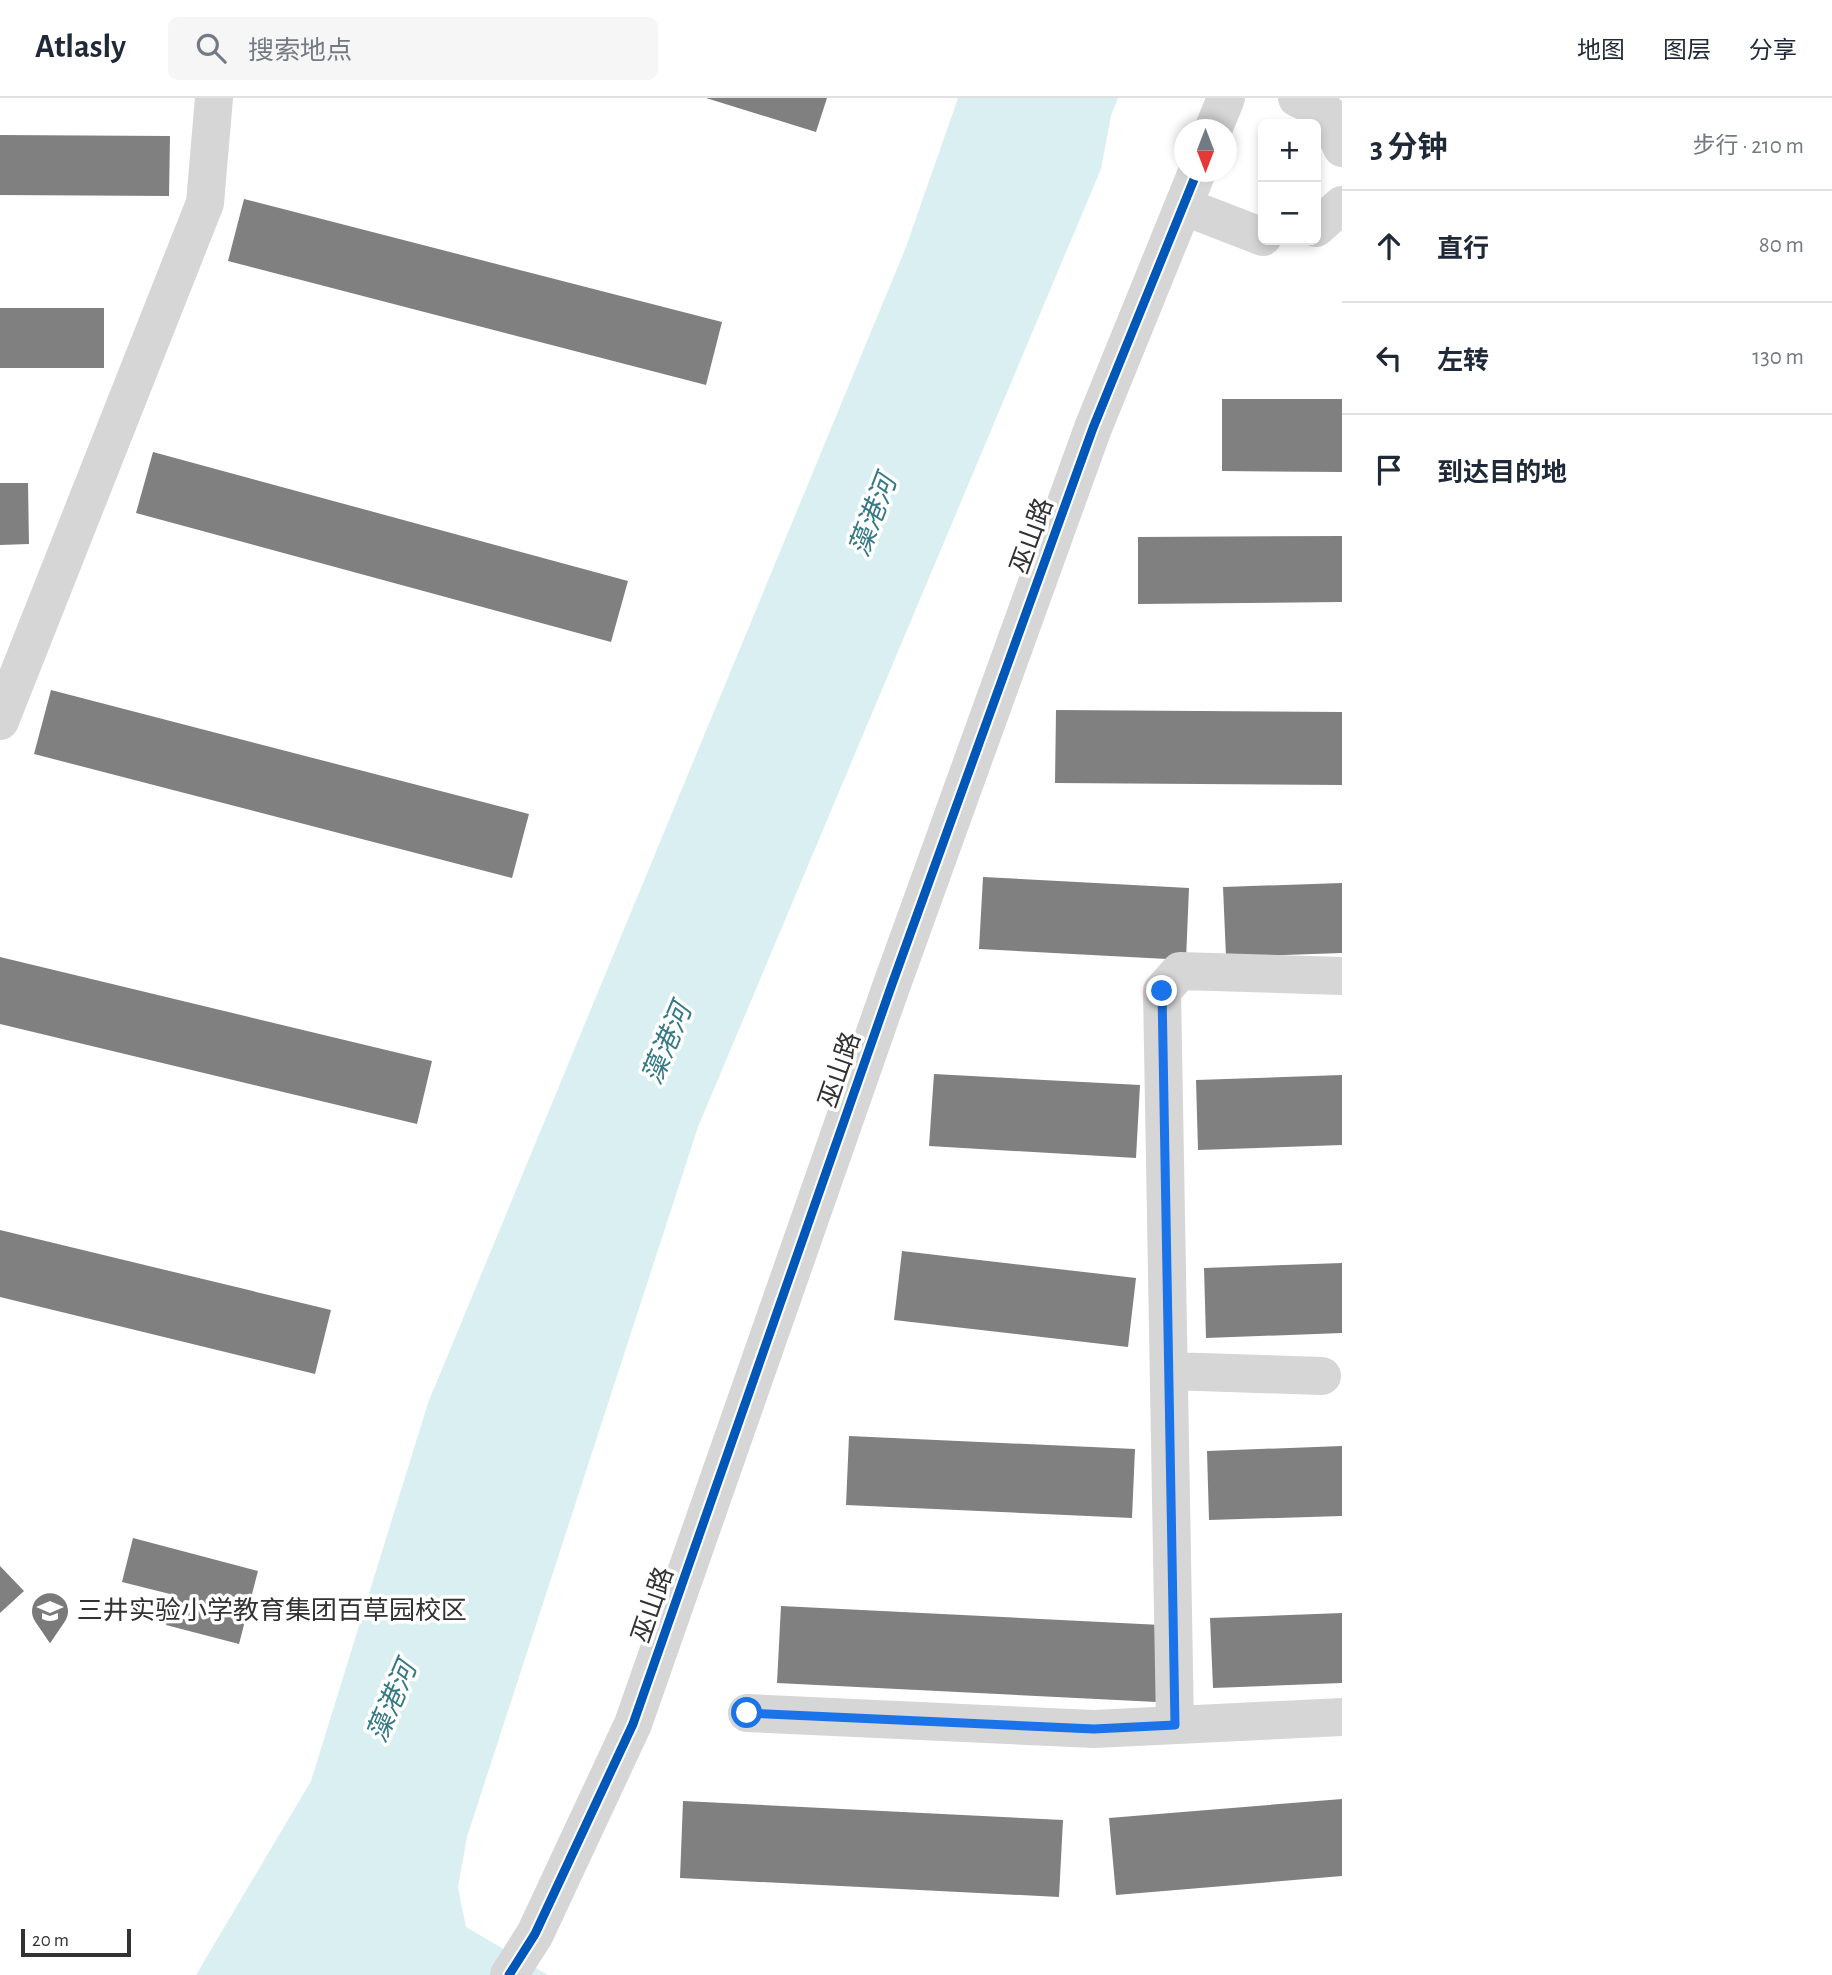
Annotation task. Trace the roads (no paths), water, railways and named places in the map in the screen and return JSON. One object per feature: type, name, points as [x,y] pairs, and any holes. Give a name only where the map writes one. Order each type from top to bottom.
[{"type":"street","points":[[0,721],[205,203],[214,98]]},
{"type":"street","points":[[1217,119],[1226,98]]},
{"type":"street","points":[[1297,98],[1326,112],[1342,148]]},
{"type":"street","points":[[1190,189],[1258,234]]},
{"type":"street","name":"巫山路","points":[[509,1975],[535,1934],[633,1724],[896,974],[1074,480],[1190,189]]},
{"type":"street","points":[[1321,224],[1342,205]]},
{"type":"street","points":[[1175,1725],[1162,991],[1180,971],[1342,976]]},
{"type":"street","points":[[1168,1371],[1322,1376]]},
{"type":"street","points":[[747,1713],[1094,1729],[1342,1717]]},
{"type":"water","name":"藻港河","points":[[958,98],[1118,98],[1111,116],[1101,169],[698,1127],[467,1837],[458,1887],[466,1927],[548,1975],[196,1975],[311,1781],[428,1403],[906,247]]},
{"type":"place","name":"三井实验小学教育集团百草园校区","points":[[50,1645]]}]
